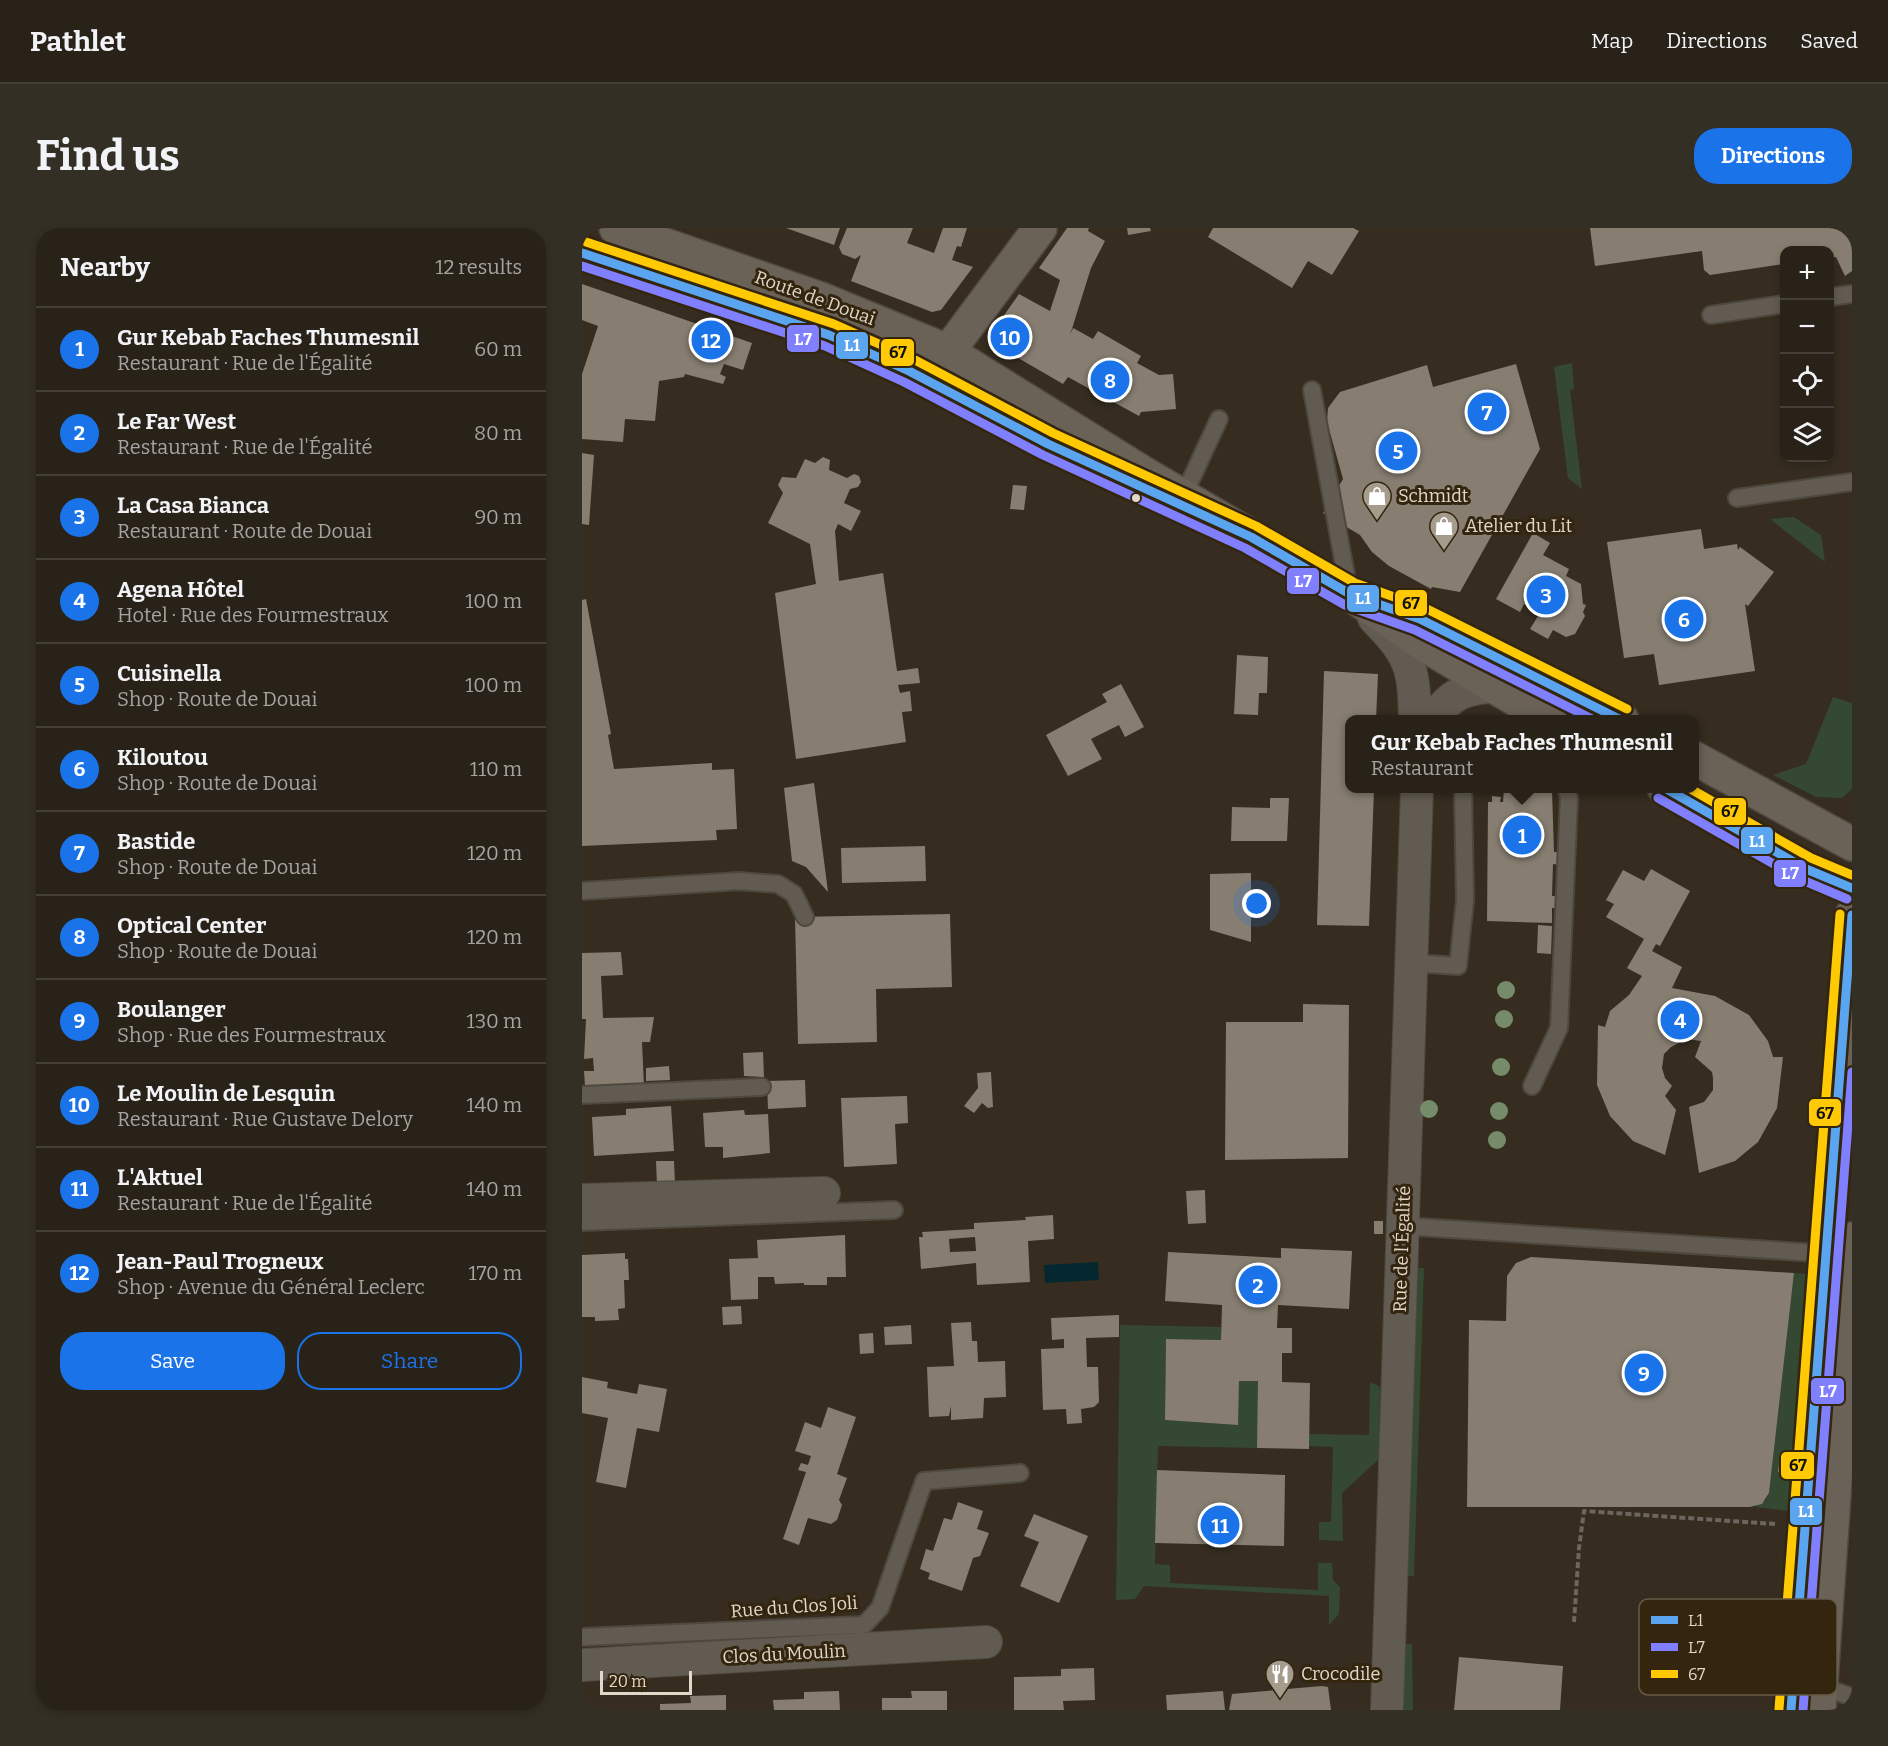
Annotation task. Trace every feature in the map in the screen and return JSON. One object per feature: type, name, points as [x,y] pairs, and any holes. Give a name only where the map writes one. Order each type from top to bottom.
[{"type":"main road","name":"Route de Douai","points":[[616,228],[821,299],[947,351],[1181,501]]},
{"type":"main road","points":[[928,381],[947,351],[1040,228]]},
{"type":"main road","points":[[582,253],[829,335],[928,381],[1010,425],[1181,501],[1251,537],[1350,594],[1425,645],[1542,715]]},
{"type":"main road","points":[[1350,594],[1420,619],[1612,715]]},
{"type":"main road","points":[[1699,760],[1852,844]]},
{"type":"main road","points":[[1672,793],[1806,869],[1852,888]]},
{"type":"main road","points":[[1818,1599],[1845,1254],[1852,915]]},
{"type":"main road","points":[[1808,1599],[1805,1526],[1845,1254]]},
{"type":"main road","points":[[1791,1710],[1807,1695]]},
{"type":"street","points":[[1350,594],[1393,637],[1406,654],[1414,682],[1415,715]]},
{"type":"street","points":[[1437,715],[1444,703],[1467,688],[1497,687]]},
{"type":"street","name":"Rue de l'Égalité","points":[[1387,1710],[1418,793]]},
{"type":"street","points":[[582,1200],[824,1193]]},
{"type":"street","name":"Clos du Moulin","points":[[582,1665],[986,1642]]},
{"type":"lane","points":[[1834,296],[1852,294]]},
{"type":"lane","points":[[1711,315],[1780,305]]},
{"type":"lane","points":[[1312,390],[1350,594]]},
{"type":"lane","points":[[1181,501],[1219,419]]},
{"type":"lane","points":[[1737,498],[1852,485]]},
{"type":"lane","points":[[1412,963],[1458,966],[1465,900],[1463,793]]},
{"type":"lane","points":[[1532,1086],[1559,1028],[1569,798],[1567,793]]},
{"type":"lane","points":[[582,891],[739,881],[778,884],[794,894],[805,917]]},
{"type":"lane","points":[[582,1095],[762,1087]]},
{"type":"lane","points":[[582,1222],[894,1210]]},
{"type":"lane","points":[[1403,1226],[1845,1254]]},
{"type":"lane","name":"Rue du Clos Joli","points":[[582,1637],[864,1625],[880,1608],[924,1481],[1020,1473]]},
{"type":"lane","points":[[1837,1695],[1852,1697]]},
{"type":"path","points":[[1574,1622],[1584,1511],[1805,1526]]},
{"type":"green space","points":[[1572,363],[1574,389],[1570,390],[1582,489],[1568,478],[1554,367]]},
{"type":"green space","points":[[1794,517],[1821,535],[1825,562],[1770,519]]},
{"type":"green space","points":[[1833,697],[1852,703],[1852,789],[1842,798],[1816,797],[1773,775],[1806,764]]},
{"type":"green space","points":[[1415,1268],[1424,1268],[1414,1576],[1405,1576]]},
{"type":"green space","points":[[1794,1273],[1809,1274],[1789,1511],[1755,1507],[1766,1500],[1769,1493]]},
{"type":"green space","points":[[1120,1325],[1221,1327],[1221,1340],[1166,1339],[1165,1420],[1237,1425],[1239,1381],[1260,1381],[1257,1448],[1158,1446],[1155,1564],[1170,1565],[1170,1583],[1318,1590],[1318,1563],[1332,1563],[1333,1580],[1340,1587],[1339,1614],[1329,1625],[1329,1596],[1144,1586],[1135,1599],[1116,1600]]},
{"type":"green space","points":[[1370,1382],[1380,1387],[1379,1459],[1342,1493],[1343,1541],[1319,1540],[1319,1522],[1331,1522],[1333,1447],[1309,1446],[1309,1434],[1369,1435]]},
{"type":"green space","points":[[1403,1644],[1412,1644],[1413,1710],[1403,1710]]},
{"type":"water","points":[[1098,1262],[1099,1280],[1045,1283],[1044,1265]]},
{"type":"building","points":[[786,228],[840,228],[834,245]]},
{"type":"building","points":[[847,228],[913,228],[907,243],[934,253],[943,228],[967,228],[961,247],[957,246],[952,260],[973,267],[941,310],[932,312],[851,281],[861,255],[855,259],[842,254],[839,247]]},
{"type":"building","points":[[1067,228],[1089,228],[1088,231],[1105,241],[1091,268],[1070,335],[1073,328],[1093,339],[1098,331],[1141,356],[1137,363],[1159,375],[1173,374],[1176,409],[1141,412],[1139,416],[1068,377],[1063,384],[992,343],[990,335],[1019,294],[1050,311],[1060,280],[1039,268]]},
{"type":"building","points":[[1127,228],[1150,228],[1151,231],[1128,235]]},
{"type":"building","points":[[1213,228],[1353,228],[1359,231],[1332,275],[1308,261],[1292,288],[1208,237]]},
{"type":"building","points":[[1590,228],[1852,228],[1852,271],[1845,276],[1836,257],[1834,257],[1834,246],[1780,246],[1780,265],[1710,275],[1704,270],[1702,251],[1595,266]]},
{"type":"building","points":[[582,284],[752,343],[743,370],[724,364],[720,374],[726,377],[723,384],[685,374],[684,377],[659,381],[655,421],[625,419],[623,442],[582,439],[582,374],[598,326],[582,320]]},
{"type":"building","points":[[1516,364],[1540,449],[1460,592],[1432,587],[1431,589],[1389,566],[1372,552],[1360,535],[1323,513],[1343,479],[1327,422],[1328,408],[1340,392],[1427,365],[1433,387]]},
{"type":"building","points":[[582,453],[594,455],[589,525],[582,524]]},
{"type":"building","points":[[823,457],[830,460],[829,470],[847,478],[854,474],[859,476],[861,482],[858,487],[850,489],[844,503],[861,511],[851,531],[838,524],[835,531],[839,581],[883,573],[897,671],[918,668],[920,683],[898,685],[900,693],[910,691],[912,711],[902,712],[906,742],[796,759],[775,593],[816,584],[810,544],[768,523],[783,493],[778,485],[782,477],[796,478],[805,459],[815,463]]},
{"type":"building","points":[[1013,485],[1027,486],[1024,510],[1010,509]]},
{"type":"building","points":[[1701,529],[1704,549],[1737,544],[1738,550],[1740,547],[1774,572],[1748,606],[1745,604],[1755,671],[1659,685],[1654,654],[1624,658],[1607,542]]},
{"type":"building","points":[[1533,533],[1550,543],[1543,555],[1569,569],[1566,576],[1581,584],[1583,604],[1586,605],[1583,612],[1585,616],[1575,634],[1566,637],[1553,630],[1548,639],[1530,629],[1540,613],[1524,604],[1520,612],[1496,599]]},
{"type":"building","points":[[586,599],[611,734],[608,735],[614,769],[712,763],[712,770],[734,769],[737,829],[716,830],[717,840],[582,846],[582,600]]},
{"type":"building","points":[[1237,655],[1268,657],[1267,693],[1259,693],[1258,715],[1234,714]]},
{"type":"building","points":[[1324,671],[1378,674],[1376,715],[1345,715],[1345,793],[1374,793],[1369,926],[1317,925]]},
{"type":"building","points":[[1121,684],[1144,727],[1125,737],[1119,725],[1091,739],[1102,759],[1068,776],[1046,735],[1107,702],[1102,694]]},
{"type":"building","points":[[814,783],[828,892],[806,867],[792,861],[784,788]]},
{"type":"building","points":[[1504,793],[1552,793],[1554,852],[1560,852],[1560,865],[1553,864],[1552,896],[1559,896],[1558,908],[1552,908],[1552,923],[1487,921],[1488,802],[1492,802],[1492,796],[1501,797],[1500,802],[1503,802]]},
{"type":"building","points":[[1270,798],[1289,798],[1287,841],[1231,841],[1232,807],[1270,808]]},
{"type":"building","points":[[925,846],[926,881],[842,883],[841,848]]},
{"type":"building","points":[[1651,869],[1690,891],[1660,946],[1656,944],[1652,951],[1682,967],[1672,988],[1715,996],[1749,1015],[1768,1041],[1773,1057],[1783,1057],[1777,1108],[1758,1142],[1735,1161],[1699,1173],[1689,1107],[1704,1102],[1713,1090],[1712,1072],[1695,1057],[1701,1041],[1686,1039],[1671,1047],[1664,1054],[1662,1068],[1665,1078],[1672,1086],[1665,1096],[1676,1110],[1665,1155],[1633,1141],[1610,1116],[1597,1085],[1598,1025],[1605,1027],[1610,1011],[1629,995],[1642,976],[1627,968],[1644,939],[1606,917],[1614,904],[1606,900],[1623,870],[1644,881]]},
{"type":"building","points":[[1251,873],[1251,942],[1210,930],[1210,874]]},
{"type":"building","points":[[950,914],[952,987],[876,989],[877,1042],[798,1044],[795,917]]},
{"type":"building","points":[[1538,925],[1552,926],[1551,954],[1537,953]]},
{"type":"building","points":[[621,952],[623,975],[601,976],[603,1018],[654,1017],[650,1042],[642,1042],[644,1087],[589,1089],[585,1086],[584,1071],[594,1071],[593,1058],[584,1059],[586,1019],[582,1019],[582,953]]},
{"type":"building","points":[[1303,1004],[1349,1005],[1348,1158],[1225,1160],[1226,1022],[1303,1022]]},
{"type":"building","points":[[763,1052],[764,1077],[744,1076],[743,1053]]},
{"type":"building","points":[[669,1066],[670,1080],[646,1081],[646,1068]]},
{"type":"building","points":[[991,1072],[993,1107],[988,1108],[982,1103],[974,1113],[964,1106],[978,1088],[977,1073]]},
{"type":"building","points":[[805,1080],[806,1107],[768,1109],[767,1081]]},
{"type":"building","points":[[907,1096],[908,1123],[895,1124],[897,1164],[844,1167],[841,1098]]},
{"type":"building","points":[[671,1106],[674,1151],[594,1156],[592,1117],[626,1115],[626,1109]]},
{"type":"building","points":[[744,1110],[745,1115],[768,1114],[770,1153],[723,1158],[723,1147],[705,1147],[703,1113]]},
{"type":"building","points":[[656,1161],[674,1161],[675,1184],[657,1185]]},
{"type":"building","points":[[1205,1190],[1206,1223],[1188,1224],[1186,1191]]},
{"type":"building","points":[[1053,1215],[1054,1239],[1028,1241],[1030,1282],[977,1285],[976,1263],[921,1269],[919,1237],[923,1237],[922,1232],[974,1229],[974,1223],[1026,1220],[1025,1217]],"holes":[[[975,1237],[976,1251],[950,1252],[949,1239]]]},
{"type":"building","points":[[1374,1221],[1383,1221],[1383,1234],[1374,1234]]},
{"type":"building","points":[[845,1235],[846,1277],[827,1277],[827,1285],[804,1285],[804,1283],[775,1284],[774,1277],[758,1277],[758,1299],[731,1300],[729,1259],[758,1258],[757,1240]]},
{"type":"building","points":[[1281,1248],[1352,1251],[1349,1309],[1278,1305],[1277,1328],[1292,1328],[1292,1353],[1282,1353],[1282,1382],[1310,1383],[1309,1449],[1257,1448],[1258,1381],[1239,1381],[1238,1425],[1165,1420],[1166,1339],[1221,1340],[1222,1305],[1165,1301],[1168,1252],[1281,1258]]},
{"type":"building","points":[[625,1253],[625,1259],[628,1259],[629,1280],[624,1280],[625,1308],[618,1309],[619,1320],[595,1321],[595,1317],[582,1317],[582,1255]]},
{"type":"building","points":[[1531,1257],[1794,1273],[1769,1493],[1762,1504],[1750,1507],[1467,1507],[1469,1320],[1506,1321],[1507,1276],[1516,1263]]},
{"type":"building","points":[[741,1306],[742,1324],[723,1325],[722,1307]]},
{"type":"building","points":[[1119,1315],[1119,1337],[1086,1338],[1087,1367],[1098,1367],[1099,1402],[1094,1407],[1081,1409],[1082,1423],[1067,1424],[1066,1409],[1043,1410],[1041,1349],[1064,1348],[1064,1339],[1052,1340],[1051,1318]]},
{"type":"building","points":[[971,1322],[972,1341],[977,1341],[978,1362],[1005,1361],[1006,1397],[984,1398],[983,1418],[951,1420],[951,1406],[949,1416],[929,1417],[927,1367],[954,1366],[951,1323]]},
{"type":"building","points":[[911,1325],[912,1344],[885,1345],[884,1327]]},
{"type":"building","points":[[873,1333],[874,1353],[860,1354],[859,1334]]},
{"type":"building","points":[[582,1377],[608,1382],[607,1388],[637,1394],[639,1384],[667,1389],[659,1432],[637,1428],[626,1488],[596,1482],[608,1418],[582,1413]]},
{"type":"building","points":[[828,1407],[856,1417],[837,1474],[847,1478],[839,1500],[842,1505],[837,1520],[831,1524],[808,1518],[799,1545],[783,1539],[806,1472],[798,1470],[801,1463],[808,1465],[811,1456],[795,1451],[805,1422],[821,1428]]},
{"type":"building","points":[[1780,1455],[1792,1457],[1789,1474],[1778,1472]]},
{"type":"building","points":[[1157,1470],[1285,1475],[1284,1546],[1155,1543]]},
{"type":"building","points":[[958,1502],[983,1511],[977,1529],[989,1533],[980,1556],[973,1558],[962,1591],[928,1579],[930,1573],[920,1569],[926,1549],[933,1551],[944,1518],[952,1520]]},
{"type":"building","points":[[1034,1514],[1088,1536],[1059,1603],[1020,1586],[1039,1542],[1024,1536]]},
{"type":"building","points":[[1459,1657],[1563,1666],[1560,1710],[1454,1710]]},
{"type":"building","points":[[1094,1668],[1095,1700],[1063,1701],[1064,1710],[1014,1710],[1014,1677],[1061,1676],[1061,1669]]},
{"type":"building","name":"Crocodile","points":[[1328,1687],[1331,1710],[1229,1710],[1232,1694]]},
{"type":"building","points":[[839,1691],[840,1710],[774,1710],[773,1700],[804,1699],[804,1692]]},
{"type":"building","points":[[911,1691],[947,1691],[947,1710],[882,1710],[882,1698],[912,1698]]},
{"type":"building","points":[[1223,1691],[1225,1710],[1167,1710],[1166,1695]]},
{"type":"building","points":[[726,1695],[726,1710],[660,1710],[660,1704],[691,1703],[690,1696]]},
{"type":"transit line","name":"67","points":[[586,242],[834,324],[915,360],[1053,433],[1256,526],[1355,583],[1425,608],[1627,709]]},
{"type":"transit line","name":"L1","points":[[582,253],[829,335],[909,371],[1048,444],[1251,537],[1350,594],[1420,619],[1611,715]]},
{"type":"transit line","name":"L7","points":[[582,266],[825,346],[904,382],[1043,455],[1245,548],[1345,605],[1415,630],[1584,715]]},
{"type":"transit line","name":"L1","points":[[1674,793],[1806,869],[1852,888]]},
{"type":"transit line","name":"67","points":[[1698,793],[1811,858],[1852,875]]},
{"type":"transit line","name":"L7","points":[[1658,798],[1800,879],[1847,899]]},
{"type":"transit line","name":"67","points":[[1787,1599],[1840,914]]},
{"type":"transit line","name":"L1","points":[[1800,1599],[1852,915]]},
{"type":"transit line","name":"L7","points":[[1812,1599],[1852,1072]]},
{"type":"transit line","name":"67","points":[[1779,1709],[1780,1695]]},
{"type":"transit line","name":"L1","points":[[1791,1710],[1792,1695]]},
{"type":"transit line","name":"L7","points":[[1803,1710],[1804,1695]]},
{"type":"place","name":"Le Moulin de Lesquin","points":[[1010,337]]},
{"type":"place","name":"Jean-Paul Trogneux","points":[[711,340]]},
{"type":"place","name":"Optical Center","points":[[1110,380]]},
{"type":"place","name":"Bastide","points":[[1487,412]]},
{"type":"place","name":"Cuisinella","points":[[1398,451]]},
{"type":"place","name":"Schmidt","points":[[1377,522]]},
{"type":"place","name":"Atelier du Lit","points":[[1444,552]]},
{"type":"place","name":"La Casa Bianca","points":[[1546,595]]},
{"type":"place","name":"Kiloutou","points":[[1684,619]]},
{"type":"place","name":"Gur Kebab Faches Thumesnil","points":[[1522,835]]},
{"type":"place","name":"Agena Hôtel","points":[[1680,1020]]},
{"type":"place","name":"Le Far West","points":[[1258,1285]]},
{"type":"place","name":"Boulanger","points":[[1644,1373]]},
{"type":"place","name":"L'Aktuel","points":[[1220,1525]]},
{"type":"place","name":"Crocodile","points":[[1280,1700]]}]
